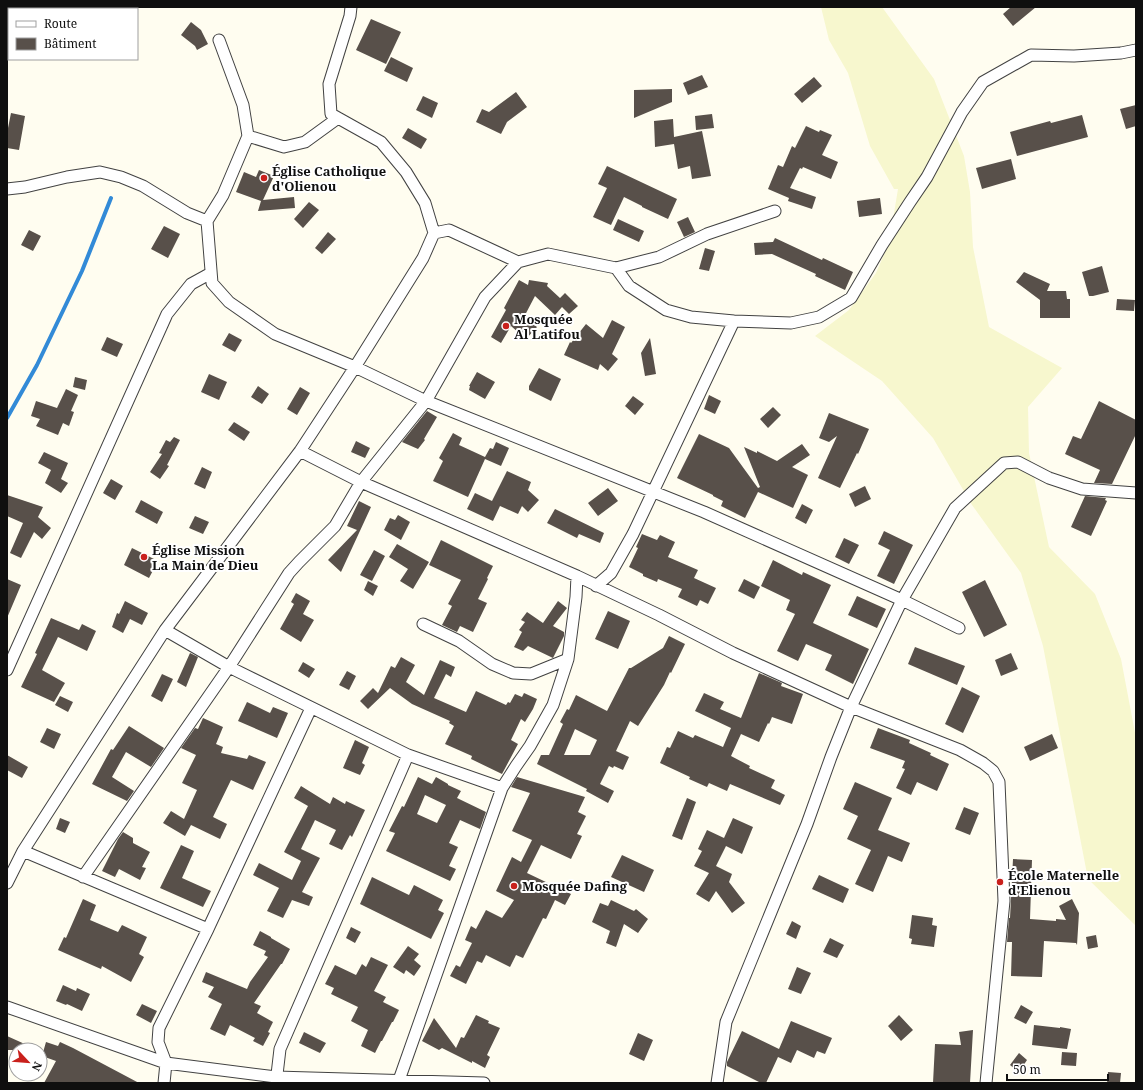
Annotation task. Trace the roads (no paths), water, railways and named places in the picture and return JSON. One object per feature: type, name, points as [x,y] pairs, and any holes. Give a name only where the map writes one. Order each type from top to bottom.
[{"type":"street","points":[[7,883],[23,851],[165,630],[300,451],[355,367],[423,258],[434,233],[425,203],[406,172],[381,142],[331,114],[329,84],[350,16],[351,7]]},
{"type":"street","points":[[219,40],[243,105],[248,136],[223,195],[207,221],[212,283],[229,302],[275,334],[355,367],[426,401],[712,515],[902,600],[959,628]]},
{"type":"street","points":[[616,268],[629,286],[666,310],[691,317],[734,321],[792,323],[819,317],[851,298],[882,245],[927,177],[962,112],[983,82],[1031,55],[1074,56],[1121,54],[1136,50]]},
{"type":"street","points":[[248,136],[284,147],[305,142],[338,118]]},
{"type":"street","points":[[7,189],[25,187],[67,177],[100,172],[122,177],[142,186],[187,213],[207,221]]},
{"type":"street","points":[[83,877],[229,667],[290,573],[335,526],[361,482],[426,401],[485,297],[518,262],[548,254],[616,268],[659,257],[707,234],[775,211]]},
{"type":"street","points":[[434,233],[449,230],[518,262]]},
{"type":"street","points":[[7,670],[166,314],[191,284],[210,273]]},
{"type":"street","points":[[596,586],[611,573],[633,534],[734,321]]},
{"type":"street","points":[[300,451],[361,482],[577,576],[659,615],[733,653],[851,707],[960,750],[983,763],[993,771],[999,782],[1004,900],[986,1083]]},
{"type":"street","points":[[717,1083],[726,1022],[807,824],[830,757],[851,707],[902,600],[955,508],[1004,463],[1018,462],[1049,478],[1082,489],[1136,494]]},
{"type":"street","points":[[398,1082],[502,788],[530,746],[553,705],[568,659],[576,597],[577,576]]},
{"type":"street","points":[[423,624],[459,641],[492,664],[513,672],[531,674],[568,659]]},
{"type":"street","points":[[165,630],[229,667],[408,755],[502,788]]},
{"type":"street","points":[[164,1083],[166,1063],[158,1042],[159,1028],[208,929],[311,708]]},
{"type":"street","points":[[276,1080],[280,1049],[408,755]]},
{"type":"street","points":[[23,851],[208,929]]},
{"type":"street","points":[[7,1007],[166,1063],[276,1080],[484,1083]]},
{"type":"waterway","points":[[7,418],[37,365],[82,271],[111,198]]},
{"type":"place","name":"Église Catholique d'Olienou","points":[[264,178]]},
{"type":"place","name":"Mosquée Al Latifou","points":[[506,326]]},
{"type":"place","name":"Église Mission La Main de Dieu","points":[[144,557]]},
{"type":"place","name":"École Maternelle d'Elienou","points":[[1000,882]]},
{"type":"place","name":"Mosquée Dafing","points":[[514,886]]}]
